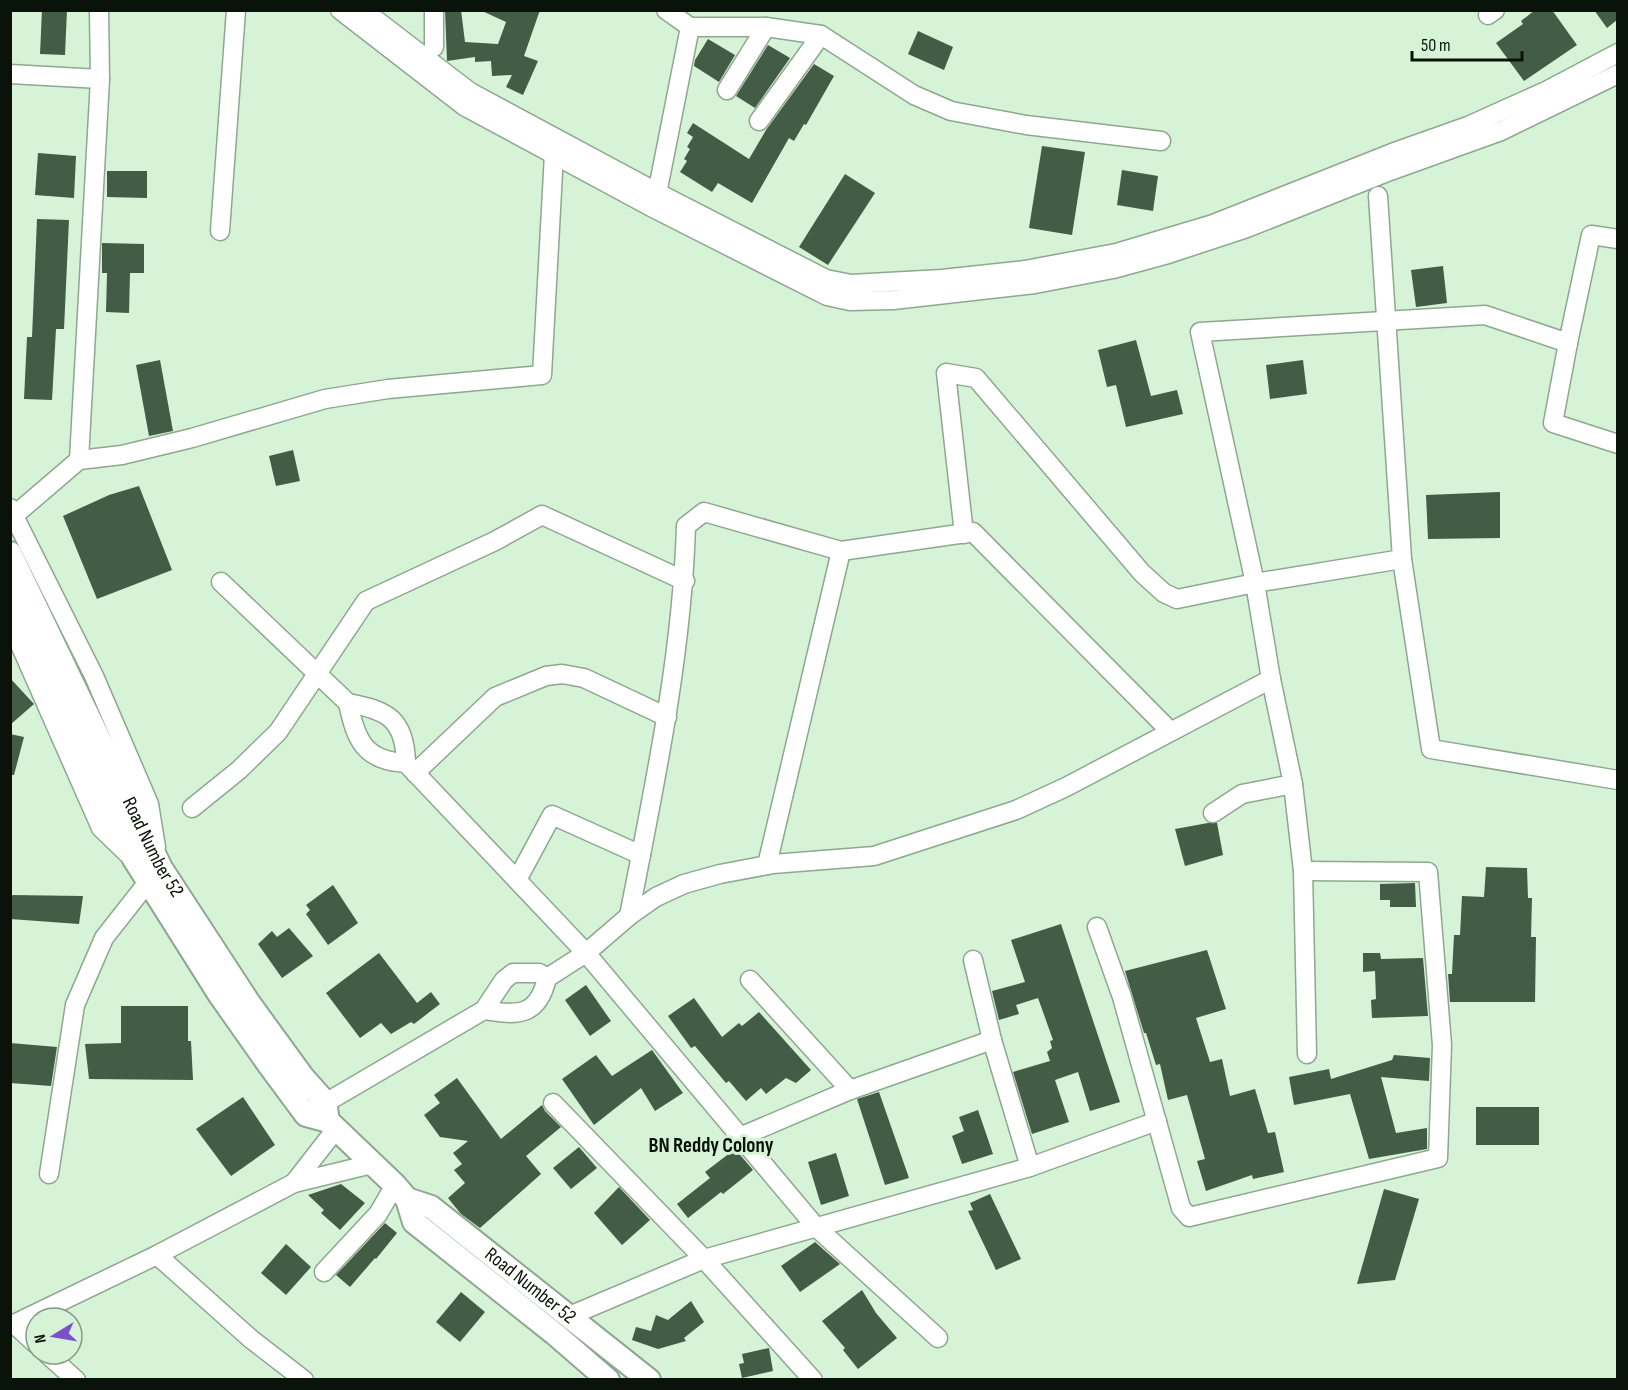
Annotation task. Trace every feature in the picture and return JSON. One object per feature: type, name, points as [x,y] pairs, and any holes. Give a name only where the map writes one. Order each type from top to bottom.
[{"type":"main road","name":"Road Number 52","points":[[10,554],[126,819],[134,860],[154,875],[303,1076],[330,1117],[372,1164],[401,1192],[431,1207],[649,1380]]},
{"type":"main road","name":"Road Number 52","points":[[10,591],[154,875],[219,994],[306,1115],[330,1117]]},
{"type":"main road","name":"Road Number 52","points":[[401,1192],[414,1222],[555,1334],[608,1380]]},
{"type":"street","points":[[79,460],[100,79],[99,10]]},
{"type":"street","points":[[220,231],[236,10]]},
{"type":"street","points":[[340,10],[464,106],[554,154],[837,283],[882,284],[1025,270],[1116,252],[1212,224],[1392,153],[1499,114],[1617,53]]},
{"type":"street","points":[[363,10],[470,92],[656,201],[827,296],[837,299],[893,300],[1035,284],[1113,269],[1247,228],[1390,171],[1501,131],[1617,74]]},
{"type":"street","points":[[434,10],[434,46]]},
{"type":"street","points":[[666,10],[690,27],[766,27],[821,35],[914,95],[951,111],[1026,125],[1161,141]]},
{"type":"street","points":[[656,201],[690,27]]},
{"type":"street","points":[[727,90],[766,27]]},
{"type":"street","points":[[759,121],[821,35]]},
{"type":"street","points":[[10,74],[100,79]]},
{"type":"street","points":[[49,1174],[75,1005],[104,938],[154,875],[148,804],[94,676],[12,514],[79,460],[122,455],[192,438],[325,399],[388,389],[543,375],[554,154]]},
{"type":"street","points":[[1378,196],[1402,559],[1431,749],[1617,780]]},
{"type":"street","points":[[1617,239],[1591,236],[1553,423],[1617,444]]},
{"type":"street","points":[[1307,1054],[1303,871],[1293,784],[1271,679],[1255,583],[1200,332],[1485,315],[1568,344]]},
{"type":"street","points":[[964,534],[946,373],[976,378],[1142,573],[1164,593],[1177,599],[1255,583],[1402,559]]},
{"type":"street","points":[[629,916],[667,717],[685,581],[686,526],[704,512],[841,551],[973,532],[1170,731]]},
{"type":"street","points":[[192,808],[239,770],[278,732],[366,601],[495,541],[542,515],[685,581]]},
{"type":"street","points":[[767,865],[841,551]]},
{"type":"street","points":[[221,582],[348,703],[374,708],[388,715],[400,730],[411,768],[586,953],[816,1227],[938,1338]]},
{"type":"street","points":[[10,622],[101,828],[134,860]]},
{"type":"street","points":[[411,768],[495,697],[546,676],[562,674],[584,678],[667,717]]},
{"type":"street","points":[[484,1010],[518,1014],[532,1008],[543,994],[547,978],[586,953],[629,916],[656,897],[684,884],[767,865],[874,856],[1016,810],[1066,787],[1271,679]]},
{"type":"street","points":[[348,703],[353,728],[363,747],[379,759],[411,768]]},
{"type":"street","points":[[1213,813],[1242,794],[1293,784]]},
{"type":"street","points":[[517,880],[552,815],[641,855]]},
{"type":"street","points":[[1096,927],[1122,997],[1181,1208],[1189,1217],[1438,1158],[1442,1045],[1428,872],[1303,871]]},
{"type":"street","points":[[973,960],[992,1040],[1030,1167]]},
{"type":"street","points":[[294,1183],[330,1117],[484,1010],[499,987],[513,973],[538,974],[547,978]]},
{"type":"street","points":[[750,980],[850,1090]]},
{"type":"street","points":[[740,1137],[850,1090],[992,1040]]},
{"type":"street","points":[[553,1103],[704,1259],[813,1380]]},
{"type":"street","points":[[567,1317],[704,1259],[1030,1167],[1156,1121]]},
{"type":"street","points":[[51,1306],[157,1255],[294,1183],[372,1164]]},
{"type":"street","points":[[324,1272],[401,1192]]},
{"type":"street","points":[[157,1255],[251,1339],[304,1380]]},
{"type":"street","points":[[24,1319],[14,1324],[24,1333]]},
{"type":"street","points":[[60,1366],[76,1380]]},
{"type":"building","points":[[42,10],[67,10],[65,55],[40,54]]},
{"type":"building","points":[[445,10],[461,10],[465,42],[498,44],[506,22],[480,10],[540,10],[524,56],[538,61],[523,95],[506,87],[512,75],[492,76],[491,61],[475,62],[475,57],[447,61]]},
{"type":"building","points":[[1535,10],[1552,10],[1577,45],[1524,81],[1496,43],[1523,24],[1521,21]]},
{"type":"building","points":[[1594,10],[1617,10],[1617,20],[1607,28]]},
{"type":"building","points":[[918,31],[953,47],[944,70],[908,54]]},
{"type":"building","points":[[708,39],[735,55],[719,82],[694,66],[695,60]]},
{"type":"building","points":[[768,45],[790,58],[755,108],[736,96]]},
{"type":"building","points":[[814,64],[834,76],[806,125],[804,124],[794,141],[789,138],[752,203],[718,183],[712,192],[680,172],[687,161],[684,159],[690,149],[687,147],[693,137],[687,133],[693,123],[749,159],[766,130]]},
{"type":"building","points":[[1042,146],[1085,152],[1072,235],[1029,228]]},
{"type":"building","points":[[38,153],[76,156],[74,198],[35,195]]},
{"type":"building","points":[[1122,170],[1158,176],[1153,211],[1117,205]]},
{"type":"building","points":[[107,171],[147,171],[147,198],[107,197]]},
{"type":"building","points":[[845,174],[875,193],[828,265],[799,247]]},
{"type":"building","points":[[37,219],[69,220],[64,329],[56,329],[52,400],[24,399],[27,337],[32,337]]},
{"type":"building","points":[[102,243],[144,244],[144,273],[130,273],[129,313],[106,312],[107,273],[102,273]]},
{"type":"building","points":[[1443,266],[1447,303],[1416,307],[1411,270]]},
{"type":"building","points":[[1136,340],[1151,396],[1177,390],[1183,414],[1126,427],[1116,385],[1107,387],[1098,350]]},
{"type":"building","points":[[160,360],[173,431],[149,436],[136,365]]},
{"type":"building","points":[[1303,360],[1307,394],[1270,399],[1266,365]]},
{"type":"building","points":[[293,450],[300,481],[276,486],[269,456]]},
{"type":"building","points":[[139,486],[172,570],[97,599],[63,516],[109,495]]},
{"type":"building","points":[[1500,492],[1500,538],[1428,539],[1426,495]]},
{"type":"building","points":[[10,678],[34,704],[10,725]]},
{"type":"building","points":[[10,734],[24,737],[14,775],[10,775]]},
{"type":"building","points":[[1217,823],[1223,855],[1185,866],[1175,829]]},
{"type":"building","points":[[1486,867],[1527,868],[1528,898],[1532,898],[1531,937],[1536,937],[1535,1002],[1450,1002],[1448,974],[1452,974],[1454,935],[1460,935],[1462,896],[1484,897]]},
{"type":"building","points":[[1415,883],[1416,907],[1390,907],[1390,900],[1380,900],[1380,884]]},
{"type":"building","points":[[333,885],[358,923],[328,945],[306,914],[310,910],[306,905]]},
{"type":"building","points":[[10,895],[83,896],[79,924],[10,919]]},
{"type":"building","points":[[1061,924],[1120,1102],[1090,1111],[1078,1072],[1055,1080],[1069,1122],[1032,1134],[1013,1072],[1050,1061],[1047,1052],[1052,1048],[1050,1041],[1053,1040],[1038,998],[1016,1005],[1019,1014],[999,1020],[992,991],[1025,982],[1011,940]]},
{"type":"building","points":[[289,928],[313,956],[282,978],[258,944],[272,931],[277,937]]},
{"type":"building","points":[[1207,950],[1226,1009],[1196,1018],[1210,1062],[1222,1059],[1230,1096],[1255,1089],[1268,1133],[1275,1132],[1284,1172],[1253,1179],[1252,1175],[1206,1191],[1197,1161],[1205,1159],[1187,1095],[1168,1100],[1160,1064],[1156,1065],[1125,971]]},
{"type":"building","points":[[379,953],[417,1003],[431,992],[440,1004],[414,1024],[411,1022],[391,1034],[381,1023],[360,1038],[326,993]]},
{"type":"building","points":[[1363,953],[1380,953],[1381,959],[1423,958],[1428,1016],[1372,1018],[1371,1000],[1376,999],[1375,971],[1363,972]]},
{"type":"building","points":[[586,985],[611,1021],[590,1036],[565,1000]]},
{"type":"building","points":[[694,998],[722,1037],[739,1023],[742,1026],[759,1012],[811,1070],[796,1083],[786,1078],[766,1094],[761,1088],[746,1101],[729,1081],[726,1083],[695,1046],[691,1048],[668,1016]]},
{"type":"building","points":[[121,1006],[188,1006],[188,1041],[191,1041],[193,1080],[89,1079],[85,1044],[121,1043]]},
{"type":"building","points":[[10,1043],[57,1047],[51,1086],[10,1083]]},
{"type":"building","points":[[652,1050],[683,1093],[655,1111],[641,1088],[594,1125],[562,1079],[596,1055],[612,1076]]},
{"type":"building","points":[[1394,1055],[1430,1058],[1429,1081],[1381,1077],[1396,1133],[1427,1128],[1427,1149],[1369,1159],[1350,1094],[1294,1105],[1289,1077],[1329,1069],[1331,1079],[1392,1060]]},
{"type":"building","points":[[457,1078],[501,1139],[542,1105],[561,1127],[526,1156],[541,1174],[480,1228],[461,1214],[448,1198],[465,1183],[454,1170],[462,1164],[453,1153],[468,1141],[440,1137],[424,1115],[440,1103],[434,1095]]},
{"type":"building","points":[[879,1092],[909,1178],[885,1185],[857,1099]]},
{"type":"building","points":[[243,1097],[275,1145],[231,1176],[196,1129]]},
{"type":"building","points":[[1476,1107],[1539,1107],[1539,1145],[1476,1145]]},
{"type":"building","points":[[978,1110],[993,1154],[962,1164],[952,1136],[964,1131],[959,1117]]},
{"type":"building","points":[[579,1147],[597,1168],[571,1189],[553,1168]]},
{"type":"building","points":[[735,1149],[753,1170],[688,1218],[677,1204],[710,1178],[705,1172]]},
{"type":"building","points":[[836,1153],[849,1196],[821,1205],[808,1162]]},
{"type":"building","points":[[341,1184],[365,1203],[340,1230],[321,1213],[324,1210],[308,1195]]},
{"type":"building","points":[[619,1187],[650,1220],[622,1245],[594,1213]]},
{"type":"building","points":[[1384,1189],[1419,1199],[1395,1280],[1357,1284]]},
{"type":"building","points":[[990,1194],[1021,1259],[996,1270],[968,1211],[973,1210],[970,1203]]},
{"type":"building","points":[[385,1223],[397,1233],[350,1287],[336,1275]]},
{"type":"building","points":[[815,1242],[840,1264],[800,1292],[781,1266]]},
{"type":"building","points":[[286,1244],[311,1267],[286,1295],[261,1273]]},
{"type":"building","points":[[862,1290],[876,1313],[897,1338],[858,1369],[843,1350],[845,1348],[822,1321]]},
{"type":"building","points":[[461,1292],[485,1312],[460,1342],[436,1322]]},
{"type":"building","points":[[691,1301],[704,1322],[684,1338],[686,1341],[658,1349],[632,1340],[636,1327],[651,1331],[656,1315],[668,1320]]},
{"type":"building","points":[[769,1348],[773,1371],[742,1378],[739,1364],[744,1363],[742,1354]]},
{"type":"district","name":"BN Reddy Colony","points":[[711,1145]]}]
